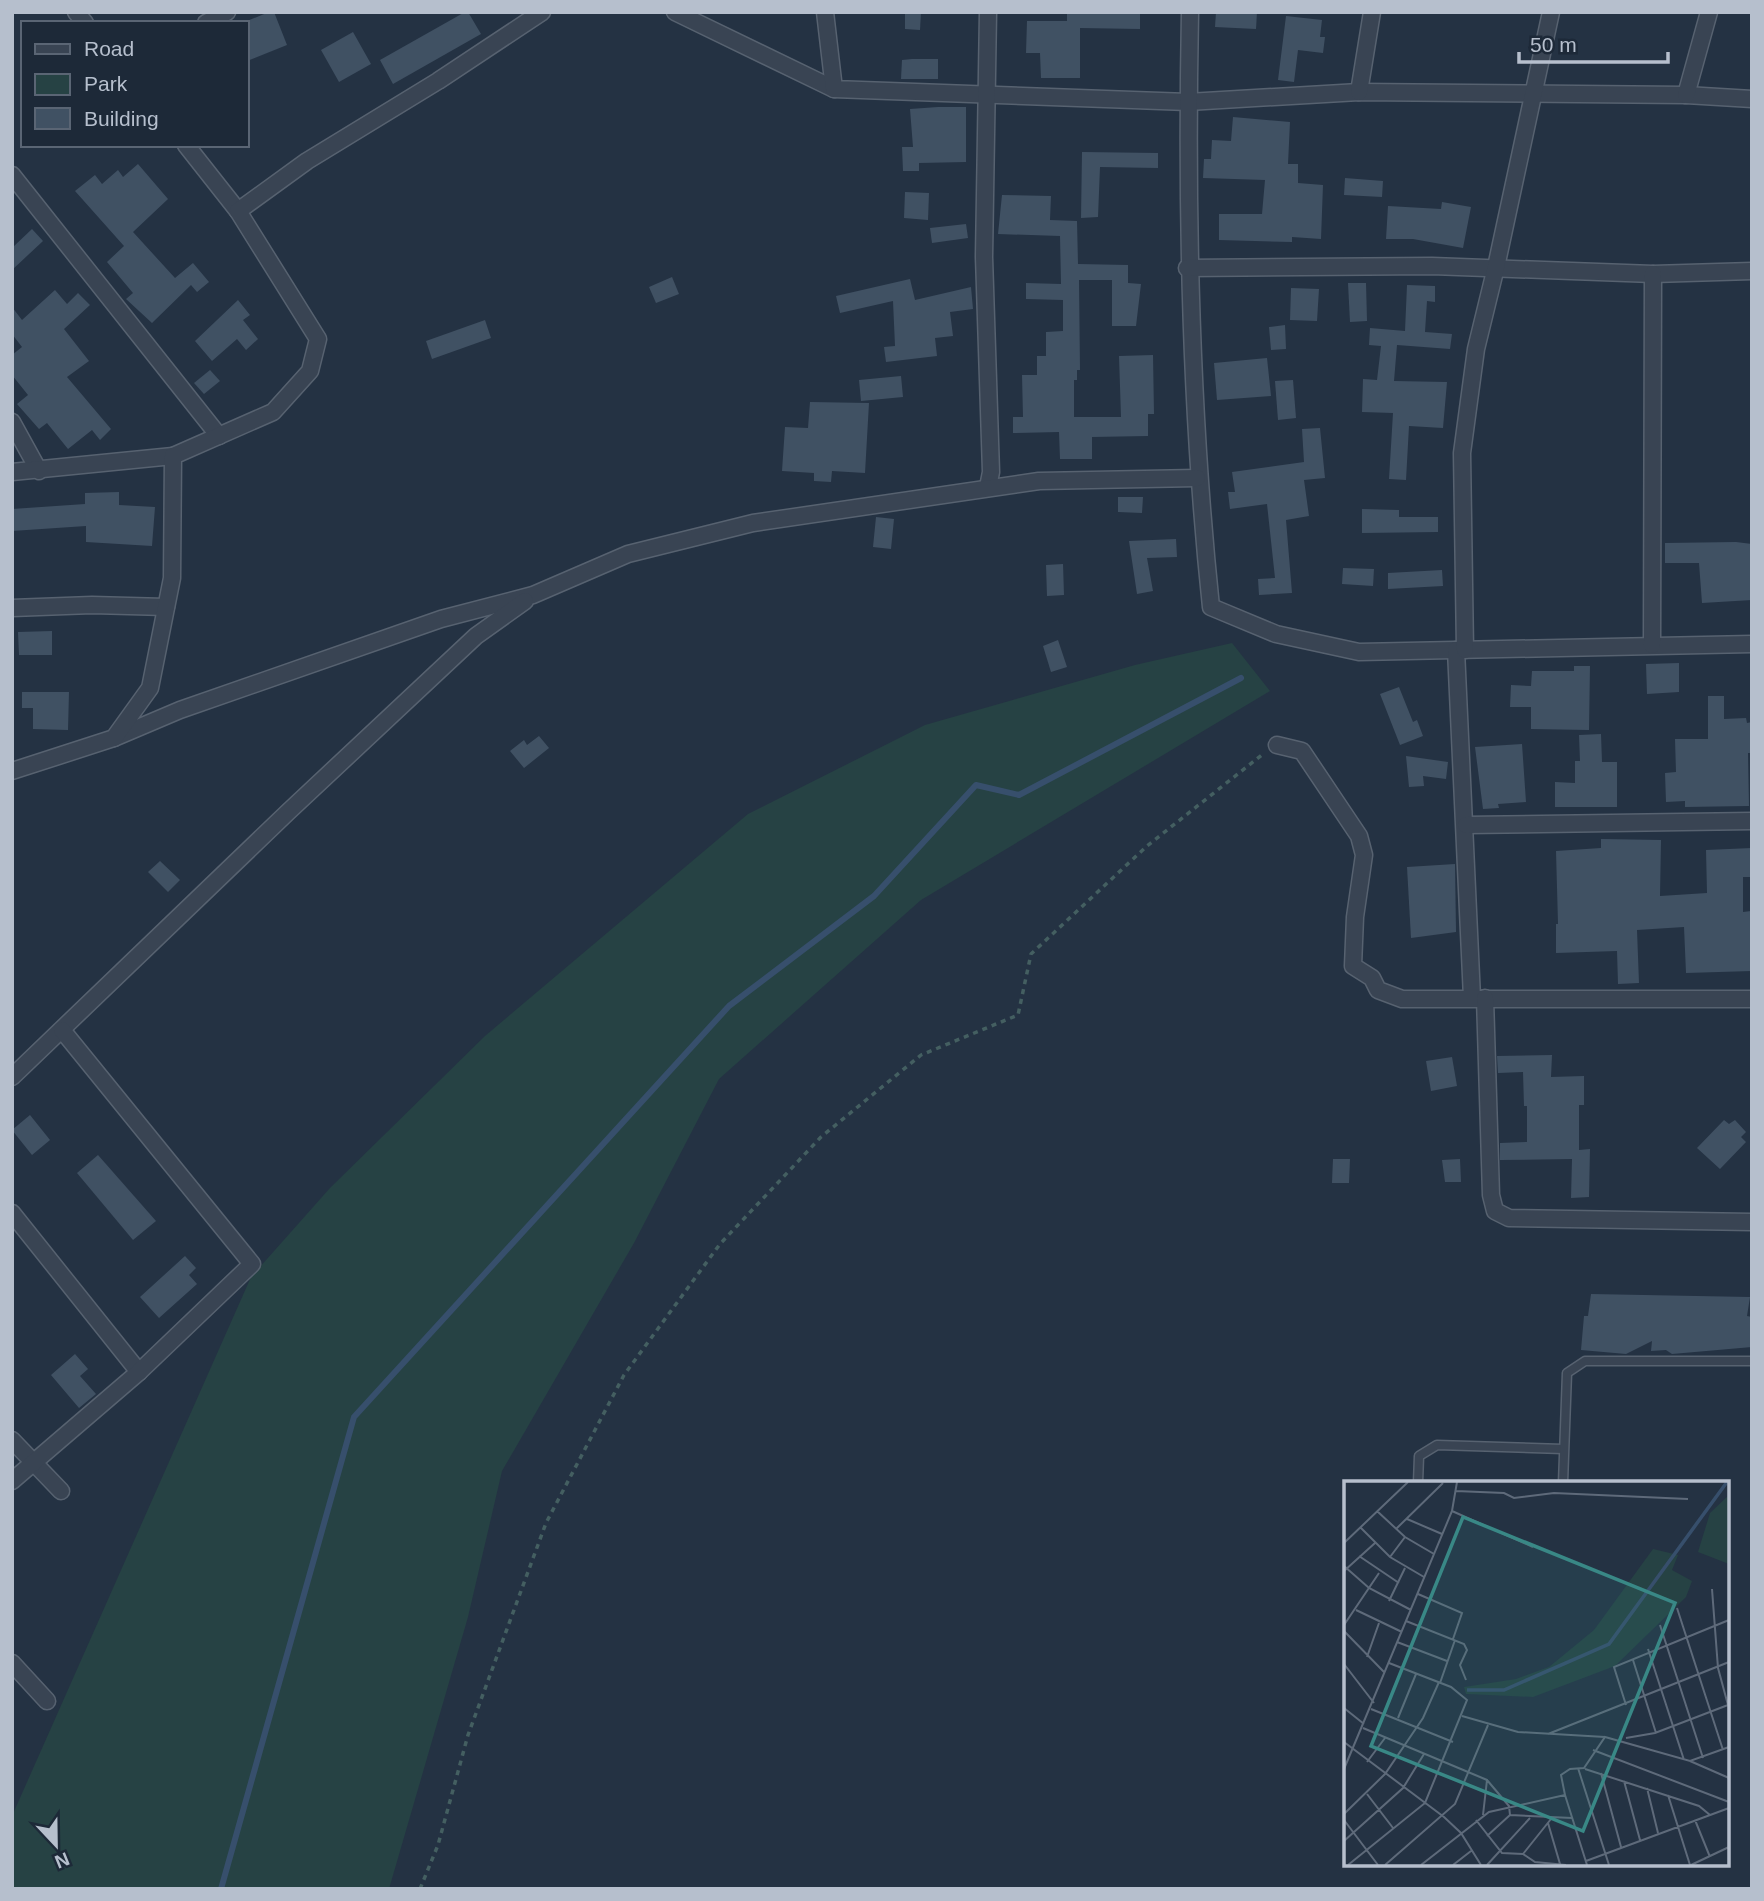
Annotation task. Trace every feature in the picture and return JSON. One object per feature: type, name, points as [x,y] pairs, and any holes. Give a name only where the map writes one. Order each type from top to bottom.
[{"type":"street","points":[[210,21],[227,12]]},
{"type":"street","points":[[238,211],[307,161],[438,81],[542,12]]},
{"type":"street","points":[[675,12],[834,89],[985,97],[1188,102],[1359,92],[1534,96],[1686,95],[1752,99]]},
{"type":"street","points":[[825,12],[834,89]]},
{"type":"street","points":[[988,12],[984,257],[991,472],[988,487]]},
{"type":"street","points":[[1190,12],[1187,268],[1197,478],[1211,607],[1276,634],[1359,652],[1752,644]]},
{"type":"street","points":[[1359,92],[1372,12]]},
{"type":"street","points":[[1551,12],[1476,349],[1462,453],[1461,650],[1466,825],[1491,1195],[1495,1211],[1509,1218],[1752,1222]]},
{"type":"street","points":[[1686,95],[1709,12]]},
{"type":"street","points":[[12,472],[173,456],[273,412],[310,371],[318,339],[238,211],[188,147]]},
{"type":"street","points":[[12,175],[219,436]]},
{"type":"street","points":[[1187,268],[1496,267],[1653,274],[1752,271]]},
{"type":"street","points":[[1652,645],[1653,274]]},
{"type":"street","points":[[12,422],[39,471]]},
{"type":"street","points":[[114,738],[150,688],[172,578],[173,456]]},
{"type":"street","points":[[12,771],[114,738],[180,710],[441,618],[533,595],[628,554],[753,523],[1039,481],[1197,478]]},
{"type":"street","points":[[12,1077],[476,636],[533,595]]},
{"type":"street","points":[[12,608],[92,605],[166,607]]},
{"type":"street","points":[[1277,745],[1302,751],[1359,836],[1364,855],[1355,916],[1353,966],[1366,972],[1378,990],[1389,996],[1402,999],[1752,999]]},
{"type":"street","points":[[1466,825],[1752,821]]},
{"type":"street","points":[[12,1481],[139,1372],[252,1264],[62,1030]]},
{"type":"street","points":[[12,1213],[139,1372]]},
{"type":"street","points":[[12,1440],[61,1491]]},
{"type":"street","points":[[12,1663],[47,1701]]},
{"type":"lane","points":[[1563,1481],[1567,1373],[1585,1361],[1752,1361]]},
{"type":"lane","points":[[1418,1481],[1419,1457],[1437,1445],[1563,1449]]},
{"type":"path","points":[[420,1889],[438,1845],[468,1735],[546,1523],[624,1375],[720,1244],[821,1137],[921,1055],[1018,1015],[1031,954],[1147,846],[1237,773],[1277,745]]},
{"type":"green space","points":[[1232,643],[1270,691],[921,900],[719,1079],[634,1243],[502,1471],[468,1617],[389,1889],[12,1889],[12,1816],[251,1277],[330,1188],[485,1036],[748,814],[925,725],[1135,665]]},
{"type":"building","points":[[274,12],[287,45],[248,61],[247,21]]},
{"type":"building","points":[[468,12],[481,34],[393,84],[380,60]]},
{"type":"building","points":[[905,12],[921,12],[920,30],[905,29]]},
{"type":"building","points":[[1067,12],[1140,12],[1140,29],[1080,28],[1080,78],[1041,78],[1040,53],[1026,53],[1027,21],[1067,21]]},
{"type":"building","points":[[1216,12],[1257,12],[1256,29],[1215,27]]},
{"type":"building","points":[[1286,16],[1322,20],[1320,37],[1325,37],[1323,53],[1298,50],[1294,82],[1278,80]]},
{"type":"building","points":[[353,32],[371,64],[339,82],[321,50]]},
{"type":"building","points":[[938,59],[938,79],[901,79],[902,60]]},
{"type":"building","points":[[966,107],[966,162],[919,163],[919,171],[903,171],[902,147],[913,147],[910,109]]},
{"type":"building","points":[[1233,117],[1290,122],[1288,164],[1298,164],[1298,183],[1323,185],[1321,239],[1292,237],[1292,242],[1219,240],[1219,214],[1262,214],[1265,180],[1203,178],[1204,159],[1211,159],[1212,140],[1231,141]]},
{"type":"building","points":[[1082,152],[1158,153],[1158,168],[1100,167],[1098,217],[1081,218]]},
{"type":"building","points":[[138,164],[168,199],[133,232],[175,278],[193,263],[209,282],[197,292],[191,285],[152,323],[126,299],[133,293],[107,262],[124,246],[75,191],[95,175],[102,184],[118,170],[123,177]]},
{"type":"building","points":[[1345,178],[1383,181],[1382,197],[1344,195]]},
{"type":"building","points":[[905,192],[929,193],[928,220],[904,218]]},
{"type":"building","points":[[1002,195],[1051,196],[1050,220],[1077,221],[1078,264],[1128,265],[1128,283],[1141,284],[1136,326],[1112,326],[1112,280],[1079,280],[1080,370],[1077,370],[1077,380],[1074,380],[1074,417],[1121,417],[1119,356],[1153,355],[1154,414],[1148,414],[1148,436],[1092,437],[1092,459],[1060,459],[1059,432],[1013,433],[1013,417],[1023,417],[1022,375],[1037,375],[1037,356],[1046,356],[1046,332],[1063,331],[1063,300],[1026,299],[1026,283],[1061,284],[1060,236],[998,234]]},
{"type":"building","points":[[1442,202],[1471,207],[1463,248],[1413,239],[1386,239],[1388,206],[1441,209]]},
{"type":"building","points":[[966,224],[968,238],[932,243],[930,228]]},
{"type":"building","points":[[32,229],[43,241],[12,270],[12,248]]},
{"type":"building","points":[[672,277],[679,294],[656,303],[649,287]]},
{"type":"building","points":[[910,279],[915,300],[971,287],[973,309],[950,312],[953,336],[935,338],[937,356],[886,362],[884,347],[895,346],[893,301],[840,313],[836,296]]},
{"type":"building","points":[[1348,283],[1366,283],[1367,321],[1350,322]]},
{"type":"building","points":[[1407,285],[1435,286],[1435,302],[1427,301],[1425,332],[1452,334],[1450,349],[1397,345],[1394,381],[1447,382],[1443,428],[1409,426],[1406,480],[1389,479],[1393,413],[1362,412],[1363,379],[1377,380],[1381,346],[1369,345],[1370,328],[1405,331]]},
{"type":"building","points":[[1291,288],[1319,289],[1317,321],[1290,320]]},
{"type":"building","points":[[55,290],[67,304],[78,293],[90,305],[64,329],[89,361],[67,377],[111,429],[100,440],[92,430],[68,449],[47,423],[39,429],[17,404],[28,395],[12,375],[12,355],[22,347],[12,334],[12,307],[22,320]]},
{"type":"building","points":[[238,300],[250,315],[243,320],[258,339],[246,350],[237,339],[212,361],[195,341]]},
{"type":"building","points":[[485,320],[491,338],[432,359],[426,341]]},
{"type":"building","points":[[1285,325],[1286,349],[1271,350],[1269,327]]},
{"type":"building","points":[[1267,358],[1271,396],[1217,400],[1214,363]]},
{"type":"building","points":[[210,370],[220,381],[204,394],[194,383]]},
{"type":"building","points":[[901,376],[903,397],[861,401],[859,380]]},
{"type":"building","points":[[1293,380],[1296,418],[1278,420],[1275,381]]},
{"type":"building","points":[[810,402],[869,403],[865,473],[832,471],[831,482],[814,481],[814,473],[782,471],[785,427],[808,428]]},
{"type":"building","points":[[1320,428],[1325,478],[1304,480],[1309,516],[1286,520],[1292,593],[1259,595],[1258,579],[1275,578],[1267,504],[1230,509],[1228,492],[1235,492],[1232,472],[1304,462],[1302,429]]},
{"type":"building","points":[[119,492],[119,505],[155,507],[152,546],[86,542],[86,526],[12,531],[12,509],[85,504],[85,493]]},
{"type":"building","points":[[1118,497],[1143,497],[1142,513],[1118,512]]},
{"type":"building","points":[[1362,509],[1399,510],[1399,517],[1438,517],[1438,532],[1362,533]]},
{"type":"building","points":[[876,517],[894,519],[891,549],[873,547]]},
{"type":"building","points":[[1176,539],[1177,557],[1147,558],[1153,591],[1137,594],[1129,541]]},
{"type":"building","points":[[1665,543],[1752,544],[1752,600],[1702,603],[1699,563],[1665,563]]},
{"type":"building","points":[[1063,564],[1064,595],[1047,596],[1046,565]]},
{"type":"building","points":[[1343,568],[1374,569],[1373,586],[1342,584]]},
{"type":"building","points":[[1442,570],[1443,586],[1388,589],[1388,573]]},
{"type":"building","points":[[52,631],[52,655],[19,655],[18,632]]},
{"type":"building","points":[[1058,640],[1067,667],[1051,672],[1043,646]]},
{"type":"building","points":[[1679,663],[1679,692],[1647,694],[1646,664]]},
{"type":"building","points":[[1574,666],[1590,666],[1589,730],[1531,729],[1531,707],[1510,707],[1511,685],[1531,686],[1532,671],[1574,671]]},
{"type":"building","points":[[1399,687],[1413,722],[1417,720],[1423,736],[1400,745],[1380,694]]},
{"type":"building","points":[[22,692],[69,692],[68,730],[33,729],[33,708],[22,708]]},
{"type":"building","points":[[1708,696],[1724,696],[1724,719],[1746,718],[1747,723],[1752,722],[1752,753],[1748,753],[1749,806],[1685,807],[1685,801],[1666,802],[1665,773],[1676,772],[1675,739],[1708,739]]},
{"type":"building","points":[[1601,734],[1602,762],[1617,762],[1617,807],[1555,807],[1555,782],[1575,783],[1575,761],[1580,761],[1579,735]]},
{"type":"building","points":[[539,736],[549,748],[524,768],[510,751],[524,740],[527,745]]},
{"type":"building","points":[[1522,744],[1526,802],[1498,804],[1499,808],[1483,809],[1475,747]]},
{"type":"building","points":[[1406,756],[1448,762],[1446,779],[1423,776],[1424,786],[1409,787]]},
{"type":"building","points":[[1601,839],[1661,840],[1660,896],[1707,893],[1706,850],[1752,848],[1752,877],[1743,877],[1743,912],[1751,911],[1752,971],[1686,973],[1684,927],[1637,930],[1639,983],[1618,984],[1617,951],[1556,953],[1556,851],[1601,848]]},
{"type":"building","points":[[160,861],[180,880],[168,892],[148,872]]},
{"type":"building","points":[[1455,864],[1456,932],[1411,938],[1407,867]]},
{"type":"building","points":[[1552,1055],[1551,1077],[1584,1076],[1584,1105],[1579,1105],[1579,1150],[1590,1149],[1589,1197],[1571,1198],[1572,1159],[1500,1160],[1500,1143],[1527,1142],[1527,1106],[1524,1106],[1523,1072],[1498,1073],[1497,1056]]},
{"type":"building","points":[[1452,1057],[1457,1086],[1431,1091],[1426,1061]]},
{"type":"building","points":[[30,1115],[50,1140],[32,1155],[12,1130]]},
{"type":"building","points":[[1724,1120],[1729,1124],[1735,1120],[1746,1132],[1741,1137],[1746,1142],[1720,1169],[1697,1148]]},
{"type":"building","points":[[98,1155],[156,1221],[133,1240],[77,1173]]},
{"type":"building","points":[[1333,1159],[1350,1159],[1349,1183],[1332,1183]]},
{"type":"building","points":[[1460,1159],[1461,1182],[1445,1182],[1442,1160]]},
{"type":"building","points":[[185,1256],[196,1268],[189,1275],[197,1284],[159,1318],[140,1297]]},
{"type":"building","points":[[1591,1294],[1750,1297],[1747,1316],[1752,1317],[1752,1347],[1672,1354],[1666,1350],[1651,1351],[1652,1341],[1626,1354],[1581,1350],[1584,1316],[1588,1316]]},
{"type":"building","points":[[75,1354],[88,1369],[80,1376],[96,1394],[79,1408],[51,1375]]},
{"type":"waterway","points":[[221,1889],[354,1417],[729,1006],[874,896],[976,785],[1019,795],[1241,678]]}]
